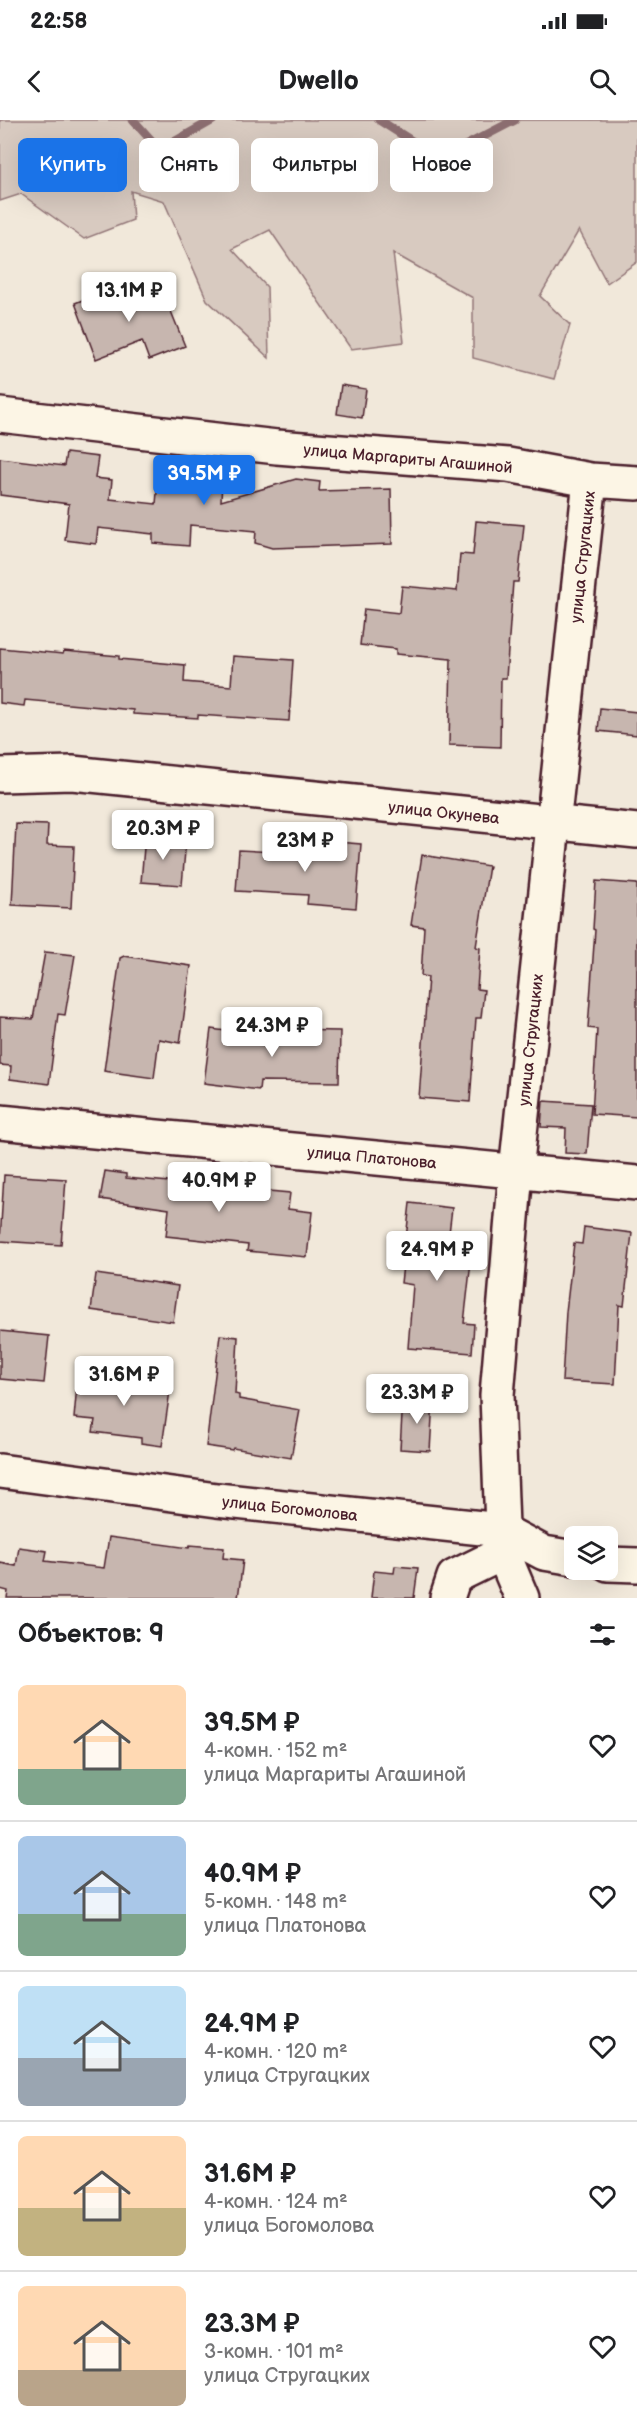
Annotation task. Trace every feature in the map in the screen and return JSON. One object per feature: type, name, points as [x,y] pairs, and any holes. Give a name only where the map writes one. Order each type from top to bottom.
[{"type":"street","name":"улица Маргариты Агашиной","points":[[0,415],[277,447],[508,465],[590,480],[637,483]]},
{"type":"street","name":"улица Стругацких","points":[[522,1598],[502,1541],[497,1395],[516,1171],[590,480]]},
{"type":"street","name":"улица Окунева","points":[[0,775],[72,773],[637,831]]},
{"type":"street","name":"улица Платонова","points":[[0,1122],[637,1183]]},
{"type":"street","name":"улица Богомолова","points":[[0,1471],[502,1541],[564,1556]]},
{"type":"street","points":[[447,1598],[454,1577],[502,1541]]},
{"type":"street","points":[[618,1564],[637,1565]]},
{"type":"shaded area","points":[[0,120],[637,120],[637,262],[607,283],[579,230],[540,296],[570,325],[554,379],[473,358],[473,298],[393,253],[404,342],[351,349],[270,230],[232,249],[267,287],[269,358],[207,300],[164,201],[131,191],[133,220],[84,239],[21,194],[0,201]]},
{"type":"building","points":[[126,283],[133,301],[162,289],[185,346],[149,360],[142,341],[96,359],[75,303]]},
{"type":"building","points":[[341,385],[366,389],[362,418],[337,414]]},
{"type":"building","points":[[66,453],[98,457],[95,478],[112,480],[110,499],[156,504],[160,459],[193,462],[192,479],[222,481],[221,501],[296,479],[320,482],[319,491],[391,489],[392,544],[272,548],[255,543],[256,531],[190,525],[189,546],[153,543],[153,534],[98,528],[96,544],[65,540],[69,504],[0,495],[0,458],[64,466]]},
{"type":"building","points":[[476,521],[524,525],[518,582],[513,582],[506,678],[501,678],[500,747],[449,745],[451,659],[396,654],[396,649],[360,645],[364,609],[399,613],[402,586],[457,591],[460,554],[473,555]]},
{"type":"building","points":[[0,648],[119,656],[119,659],[185,665],[184,682],[231,686],[233,656],[293,660],[289,721],[198,715],[198,718],[133,714],[133,710],[25,700],[24,706],[0,703]]},
{"type":"building","points":[[600,708],[637,712],[637,735],[598,731]]},
{"type":"building","points":[[16,824],[48,825],[47,845],[74,846],[71,908],[12,905]]},
{"type":"building","points":[[145,836],[186,840],[182,885],[141,882]]},
{"type":"building","points":[[312,840],[361,844],[356,908],[307,904],[308,895],[236,891],[239,850],[311,854]]},
{"type":"building","points":[[422,855],[489,866],[476,947],[480,948],[477,989],[484,990],[481,1018],[476,1018],[470,1102],[419,1098],[428,977],[421,976],[424,927],[411,925]]},
{"type":"building","points":[[596,881],[637,884],[637,1117],[592,1114],[597,1029],[588,1028]]},
{"type":"building","points":[[45,952],[75,955],[65,1015],[58,1014],[49,1084],[10,1079],[11,1066],[0,1065],[0,1017],[33,1019]]},
{"type":"building","points":[[124,956],[191,966],[180,1043],[159,1039],[154,1078],[104,1071],[120,958]]},
{"type":"building","points":[[211,1029],[286,1039],[287,1030],[340,1031],[339,1082],[260,1081],[259,1090],[204,1083]]},
{"type":"building","points":[[543,1101],[591,1104],[587,1154],[565,1153],[566,1128],[541,1127]]},
{"type":"building","points":[[105,1171],[126,1174],[126,1178],[290,1193],[288,1209],[312,1212],[307,1257],[247,1251],[248,1245],[166,1236],[169,1209],[100,1199]]},
{"type":"building","points":[[4,1175],[66,1179],[61,1245],[0,1241]]},
{"type":"building","points":[[410,1203],[452,1208],[448,1242],[473,1244],[464,1323],[474,1324],[472,1353],[408,1348],[413,1285],[401,1283]]},
{"type":"building","points":[[584,1227],[632,1233],[624,1306],[619,1305],[615,1384],[562,1381],[566,1312],[574,1243],[582,1244]]},
{"type":"building","points":[[96,1274],[178,1286],[173,1322],[91,1310]]},
{"type":"building","points":[[0,1331],[49,1336],[44,1383],[0,1379]]},
{"type":"building","points":[[220,1335],[238,1337],[235,1394],[239,1395],[239,1399],[300,1410],[291,1458],[206,1446]]},
{"type":"building","points":[[78,1374],[171,1384],[162,1446],[141,1443],[141,1438],[93,1432],[95,1420],[74,1418]]},
{"type":"building","points":[[403,1398],[433,1400],[430,1451],[400,1449]]},
{"type":"building","points":[[109,1537],[189,1548],[190,1545],[224,1548],[223,1558],[243,1560],[238,1598],[7,1598],[8,1591],[0,1589],[0,1563],[16,1566],[19,1547],[47,1551],[45,1561],[104,1568]]},
{"type":"building","points":[[395,1566],[418,1568],[414,1598],[371,1598],[374,1571],[394,1573]]},
{"type":"waterway","points":[[133,120],[160,150],[213,120]]},
{"type":"waterway","points":[[379,120],[440,159],[515,120]]}]
